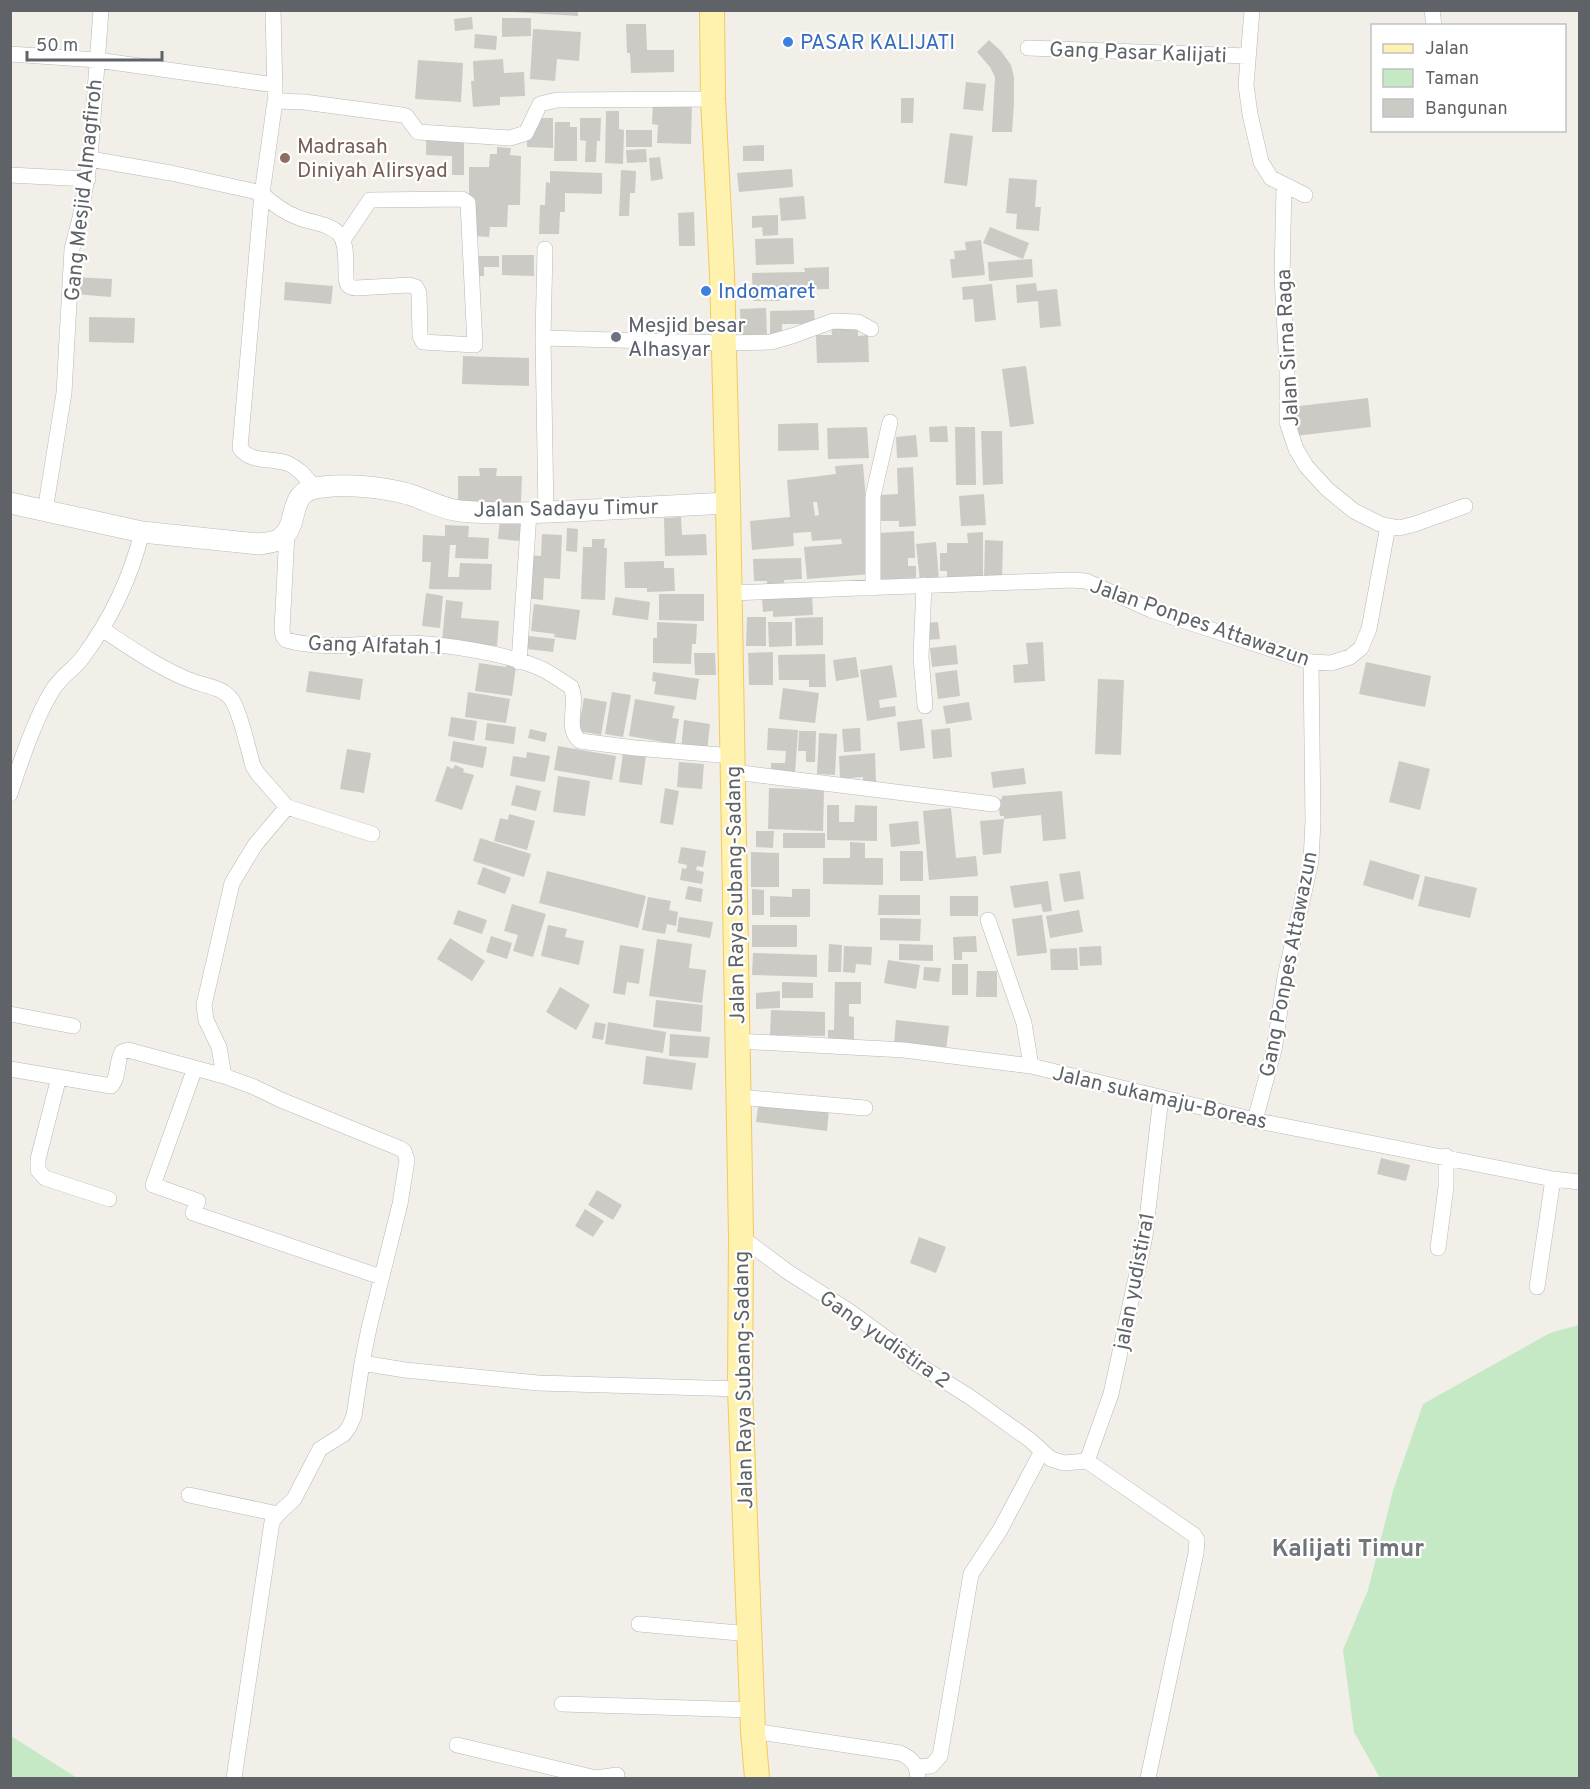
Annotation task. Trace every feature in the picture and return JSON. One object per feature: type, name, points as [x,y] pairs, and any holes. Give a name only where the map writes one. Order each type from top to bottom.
[{"type":"main road","name":"Jalan Raya Subang-Sadang","points":[[712,10],[730,593],[741,1237],[740,1389],[752,1721],[757,1779]]},
{"type":"street","name":"Gang Mesjid Almagfiroh","points":[[45,511],[64,393],[72,249],[88,179],[101,10]]},
{"type":"street","points":[[10,503],[142,532],[258,544],[272,543],[280,539],[286,532],[301,494],[314,488],[294,466],[286,462],[249,457],[240,448],[262,194],[275,93],[273,10]]},
{"type":"street","points":[[1252,10],[1246,85],[1261,162],[1271,178],[1305,195]]},
{"type":"street","name":"Gang Pasar Kalijati","points":[[1028,48],[1248,56]]},
{"type":"street","points":[[10,54],[97,60],[275,93],[304,102],[402,115],[418,132],[510,138],[526,132],[540,104],[557,100],[713,99]]},
{"type":"street","points":[[90,159],[171,173],[253,190],[262,194],[281,210],[332,228],[342,240],[347,264],[346,282],[349,286],[356,288],[414,285],[419,293],[420,336],[423,342],[475,345],[468,203],[462,199],[370,200],[342,240]]},
{"type":"street","points":[[10,175],[88,179]]},
{"type":"street","name":"Jalan Sirna Raga","points":[[1284,186],[1282,277],[1287,367],[1287,422],[1290,435],[1306,466],[1327,489],[1354,511],[1380,524],[1399,528],[1415,525],[1465,506]]},
{"type":"street","points":[[519,662],[538,513],[545,249]]},
{"type":"street","points":[[543,338],[723,343],[771,342],[833,321],[858,322],[871,330]]},
{"type":"street","points":[[873,588],[873,496],[890,422]]},
{"type":"street","name":"Jalan Sadayu Timur","points":[[314,488],[364,487],[391,491],[408,494],[457,511],[538,513],[728,503]]},
{"type":"street","name":"Jalan Ponpes Attawazun","points":[[730,593],[1072,580],[1086,582],[1151,610],[1311,662],[1331,663],[1350,657],[1361,648],[1369,629],[1388,525]]},
{"type":"street","points":[[10,794],[42,710],[60,680],[82,659],[102,629],[127,582],[142,532]]},
{"type":"street","name":"Gang Alfatah 1","points":[[286,532],[282,630],[286,640],[332,646],[410,643],[464,649],[519,662],[542,669],[571,687],[574,698],[572,727],[576,738],[580,741],[733,764]]},
{"type":"street","points":[[924,585],[921,657],[925,705]]},
{"type":"street","points":[[102,629],[188,680],[227,695],[235,706],[253,766],[263,781],[287,807],[372,834]]},
{"type":"street","name":"Gang Ponpes Attawazun","points":[[1255,1120],[1274,1050],[1285,977],[1311,861],[1313,821],[1311,662]]},
{"type":"street","points":[[733,764],[993,804]]},
{"type":"street","points":[[224,1076],[219,1047],[206,1020],[204,1005],[231,882],[255,845],[287,807]]},
{"type":"street","points":[[988,920],[1024,1023],[1031,1066]]},
{"type":"street","points":[[10,1014],[73,1026]]},
{"type":"street","name":"Jalan sukamaju-Boreas","points":[[737,1041],[904,1050],[1031,1066],[1255,1120],[1446,1156],[1552,1179],[1580,1182]]},
{"type":"street","points":[[10,1069],[111,1086],[115,1082],[119,1057],[122,1052],[128,1050],[224,1076],[254,1087],[399,1148],[404,1151],[407,1160],[400,1204],[362,1363],[354,1416],[344,1434],[320,1449],[294,1499],[272,1522],[234,1779]]},
{"type":"street","points":[[195,1068],[153,1185],[198,1201],[193,1213],[381,1277]]},
{"type":"street","points":[[59,1077],[38,1159],[38,1170],[45,1178],[109,1199]]},
{"type":"street","points":[[737,1097],[865,1108]]},
{"type":"street","name":"jalan yudistira1","points":[[1087,1461],[1111,1394],[1146,1236],[1161,1097]]},
{"type":"street","points":[[1438,1248],[1446,1187],[1446,1156]]},
{"type":"street","points":[[1537,1287],[1552,1179]]},
{"type":"street","name":"Gang yudistira 2","points":[[741,1237],[788,1272],[893,1343],[914,1362],[970,1397],[1057,1461],[1064,1463],[1087,1461]]},
{"type":"street","points":[[362,1363],[405,1370],[537,1383],[740,1389]]},
{"type":"street","points":[[562,1704],[752,1721],[900,1753],[909,1757],[917,1773],[931,1766],[940,1756],[971,1574],[1000,1530],[1042,1451]]},
{"type":"street","points":[[1087,1461],[1190,1531],[1197,1540],[1148,1779]]},
{"type":"street","points":[[189,1495],[278,1514]]},
{"type":"street","points":[[639,1624],[750,1634]]},
{"type":"street","points":[[457,1746],[596,1778],[617,1775]]},
{"type":"green space","points":[[1579,1325],[1579,1778],[1380,1778],[1354,1732],[1343,1650],[1368,1590],[1393,1491],[1423,1404],[1550,1333]]},
{"type":"green space","points":[[11,1736],[77,1778],[11,1778]]},
{"type":"building","points":[[512,10],[578,10],[578,16],[512,12]]},
{"type":"building","points":[[472,17],[473,29],[455,31],[454,19]]},
{"type":"building","points":[[502,18],[531,18],[531,36],[502,37]]},
{"type":"building","points":[[626,24],[646,24],[647,50],[674,50],[674,72],[631,73],[630,53],[627,53]]},
{"type":"building","points":[[533,29],[581,32],[579,61],[557,59],[555,81],[530,79]]},
{"type":"building","points":[[475,34],[497,36],[496,50],[474,48]]},
{"type":"building","points":[[989,40],[1011,65],[1014,77],[1012,132],[992,132],[995,77],[977,52]]},
{"type":"building","points":[[503,59],[504,73],[524,72],[525,96],[500,97],[500,105],[473,107],[471,81],[474,81],[473,61]]},
{"type":"building","points":[[418,60],[463,63],[461,102],[415,99]]},
{"type":"building","points":[[966,82],[986,84],[983,111],[963,109]]},
{"type":"building","points":[[901,98],[914,98],[913,123],[901,123]]},
{"type":"building","points":[[653,102],[692,103],[691,144],[657,143],[658,125],[652,124]]},
{"type":"building","points":[[606,111],[619,111],[619,129],[624,130],[623,164],[605,163]]},
{"type":"building","points":[[533,118],[553,118],[553,148],[527,147],[527,137],[533,137]]},
{"type":"building","points":[[580,118],[601,118],[596,162],[585,162],[586,141],[580,140]]},
{"type":"building","points":[[555,122],[570,122],[570,127],[577,127],[577,161],[554,161]]},
{"type":"building","points":[[626,130],[652,130],[652,147],[626,147]]},
{"type":"building","points":[[950,133],[973,136],[967,186],[944,183]]},
{"type":"building","points":[[426,138],[464,139],[464,175],[452,175],[452,156],[426,155]]},
{"type":"building","points":[[764,145],[764,161],[743,161],[743,146]]},
{"type":"building","points":[[497,147],[511,148],[510,155],[521,156],[520,205],[508,205],[507,227],[490,227],[489,237],[473,236],[474,197],[469,197],[469,167],[489,167],[490,154],[497,154]]},
{"type":"building","points":[[646,149],[647,162],[627,163],[626,150]]},
{"type":"building","points":[[660,157],[663,179],[651,181],[649,158]]},
{"type":"building","points":[[792,169],[793,187],[739,192],[737,173]]},
{"type":"building","points":[[621,170],[636,171],[635,193],[630,193],[629,216],[619,216]]},
{"type":"building","points":[[550,171],[602,173],[602,194],[565,193],[565,212],[560,212],[559,234],[539,234],[540,205],[545,205],[546,182],[550,183]]},
{"type":"building","points":[[1009,178],[1037,180],[1035,207],[1041,207],[1039,231],[1016,229],[1017,214],[1006,213]]},
{"type":"building","points":[[804,196],[806,219],[781,221],[779,198]]},
{"type":"building","points":[[694,212],[695,246],[679,246],[678,213]]},
{"type":"building","points":[[778,215],[778,235],[763,236],[762,227],[752,228],[752,216]]},
{"type":"building","points":[[990,227],[1029,243],[1023,259],[983,243]]},
{"type":"building","points":[[793,238],[794,264],[756,265],[755,239]]},
{"type":"building","points":[[981,240],[985,275],[952,278],[950,259],[955,259],[954,251],[966,250],[965,242]]},
{"type":"building","points":[[502,255],[534,255],[534,276],[502,275]]},
{"type":"building","points":[[474,256],[499,256],[499,267],[484,267],[484,276],[475,276]]},
{"type":"building","points":[[1032,259],[1033,277],[989,281],[988,262]]},
{"type":"building","points":[[829,267],[829,289],[779,290],[780,301],[753,301],[752,273],[805,272],[804,268]]},
{"type":"building","points":[[75,277],[112,279],[111,297],[74,294]]},
{"type":"building","points":[[285,282],[333,286],[331,304],[284,300]]},
{"type":"building","points":[[1036,283],[1037,291],[1057,289],[1061,326],[1040,328],[1038,301],[1017,303],[1016,285]]},
{"type":"building","points":[[992,284],[996,320],[975,322],[973,299],[963,300],[962,287]]},
{"type":"building","points":[[766,308],[767,336],[741,337],[740,309]]},
{"type":"building","points":[[814,310],[815,324],[782,324],[782,333],[770,334],[770,311]]},
{"type":"building","points":[[89,317],[135,318],[134,343],[89,342]]},
{"type":"building","points":[[831,325],[858,325],[858,336],[868,335],[869,362],[817,363],[816,335],[832,335]]},
{"type":"building","points":[[463,356],[529,358],[529,386],[462,384]]},
{"type":"building","points":[[1026,366],[1034,424],[1010,427],[1002,369]]},
{"type":"building","points":[[1368,398],[1371,427],[1295,436],[1291,407]]},
{"type":"building","points":[[818,423],[819,450],[778,451],[778,424]]},
{"type":"building","points":[[947,426],[948,442],[930,442],[929,427]]},
{"type":"building","points":[[867,427],[869,458],[828,459],[827,428]]},
{"type":"building","points":[[955,427],[975,427],[976,485],[956,485]]},
{"type":"building","points":[[981,431],[1002,431],[1003,484],[983,485]]},
{"type":"building","points":[[916,435],[918,457],[897,458],[896,437]]},
{"type":"building","points":[[863,464],[872,574],[807,579],[804,547],[842,544],[841,539],[812,541],[811,532],[793,533],[794,546],[752,550],[750,521],[790,517],[787,480],[836,474],[835,466]],"holes":[[[813,502],[817,502],[819,515],[815,516]]]},
{"type":"building","points":[[913,467],[916,526],[899,527],[899,521],[879,521],[878,495],[898,494],[897,468]]},
{"type":"building","points":[[479,468],[497,468],[496,476],[522,476],[521,503],[458,503],[458,476],[480,476]]},
{"type":"building","points":[[984,494],[986,525],[961,526],[959,496]]},
{"type":"building","points":[[681,517],[682,535],[706,534],[707,555],[665,556],[664,518]]},
{"type":"building","points":[[500,519],[522,521],[520,541],[498,539]]},
{"type":"building","points":[[445,525],[469,526],[468,537],[489,538],[488,559],[455,558],[456,545],[450,545],[448,577],[459,577],[460,563],[492,564],[491,590],[429,589],[431,562],[422,562],[423,535],[445,536]]},
{"type":"building","points":[[567,528],[578,529],[577,552],[566,551]]},
{"type":"building","points":[[914,531],[915,558],[908,558],[908,566],[916,566],[916,578],[881,580],[881,563],[875,564],[879,533]]},
{"type":"building","points":[[983,532],[983,579],[947,580],[947,571],[940,571],[940,553],[947,553],[947,543],[968,543],[967,533]]},
{"type":"building","points":[[542,534],[562,535],[560,579],[544,578],[543,600],[525,598],[527,555],[541,556]]},
{"type":"building","points":[[592,539],[605,539],[604,548],[607,548],[605,600],[581,599],[583,547],[592,547]]},
{"type":"building","points":[[985,540],[1003,541],[1002,578],[984,578]]},
{"type":"building","points":[[936,542],[939,580],[920,581],[916,544]]},
{"type":"building","points":[[801,558],[802,579],[784,580],[785,588],[767,588],[767,581],[754,581],[753,559]]},
{"type":"building","points":[[664,561],[664,568],[674,568],[675,591],[647,592],[647,588],[625,588],[624,562]]},
{"type":"building","points":[[812,591],[813,615],[773,617],[773,611],[763,612],[762,598]]},
{"type":"building","points":[[426,593],[443,596],[440,628],[422,626]]},
{"type":"building","points":[[659,594],[704,594],[704,621],[659,620]]},
{"type":"building","points":[[615,597],[650,602],[648,620],[612,615]]},
{"type":"building","points":[[446,600],[463,602],[461,618],[499,621],[497,646],[442,641]]},
{"type":"building","points":[[534,604],[580,610],[576,640],[531,631]]},
{"type":"building","points":[[747,617],[766,617],[766,646],[746,646]]},
{"type":"building","points":[[823,617],[823,645],[796,646],[795,618]]},
{"type":"building","points":[[657,622],[697,624],[696,644],[692,644],[691,664],[653,663],[653,638],[657,638]]},
{"type":"building","points":[[768,622],[792,622],[792,646],[769,647]]},
{"type":"building","points":[[938,622],[940,639],[926,640],[925,623]]},
{"type":"building","points":[[528,636],[555,639],[553,652],[527,649]]},
{"type":"building","points":[[1043,642],[1045,681],[1014,683],[1013,665],[1028,664],[1026,643]]},
{"type":"building","points":[[956,645],[958,664],[932,667],[930,648]]},
{"type":"building","points":[[773,652],[773,685],[749,685],[748,653]]},
{"type":"building","points":[[694,653],[715,653],[716,675],[695,675]]},
{"type":"building","points":[[825,654],[826,687],[809,687],[809,680],[779,680],[778,655]]},
{"type":"building","points":[[856,657],[859,677],[836,681],[833,660]]},
{"type":"building","points":[[1366,662],[1431,676],[1425,707],[1359,694]]},
{"type":"building","points":[[479,663],[506,667],[506,664],[516,666],[512,696],[475,691]]},
{"type":"building","points":[[892,665],[897,697],[879,700],[880,708],[895,706],[896,716],[867,721],[860,670]]},
{"type":"building","points":[[957,670],[960,696],[938,699],[935,673]]},
{"type":"building","points":[[309,671],[363,679],[360,700],[306,692]]},
{"type":"building","points":[[653,672],[699,679],[696,700],[654,694],[656,682],[652,681]]},
{"type":"building","points":[[1098,679],[1124,680],[1121,755],[1095,754]]},
{"type":"building","points":[[783,688],[819,693],[815,723],[779,719]]},
{"type":"building","points":[[468,692],[510,699],[506,723],[465,717]]},
{"type":"building","points":[[612,692],[631,695],[623,737],[605,734]]},
{"type":"building","points":[[584,698],[607,702],[601,735],[578,731]]},
{"type":"building","points":[[635,699],[675,706],[672,718],[679,719],[675,744],[629,736]]},
{"type":"building","points":[[969,702],[972,720],[946,724],[943,706]]},
{"type":"building","points":[[451,717],[477,721],[474,741],[448,736]]},
{"type":"building","points":[[922,719],[925,748],[900,751],[897,722]]},
{"type":"building","points":[[684,720],[710,724],[707,752],[681,749]]},
{"type":"building","points":[[487,723],[516,727],[514,744],[485,740]]},
{"type":"building","points":[[768,728],[798,730],[795,773],[771,772],[771,763],[785,763],[786,751],[767,750]]},
{"type":"building","points":[[860,728],[861,751],[844,752],[842,729]]},
{"type":"building","points":[[950,728],[952,757],[933,759],[931,730]]},
{"type":"building","points":[[530,729],[547,733],[545,742],[528,738]]},
{"type":"building","points":[[799,731],[816,731],[815,762],[806,762],[806,751],[798,751]]},
{"type":"building","points":[[819,733],[837,734],[835,775],[817,774]]},
{"type":"building","points":[[453,741],[487,747],[483,768],[450,761]]},
{"type":"building","points":[[558,746],[616,756],[612,780],[554,770]]},
{"type":"building","points":[[347,749],[371,753],[364,793],[340,789]]},
{"type":"building","points":[[527,752],[550,756],[545,782],[510,776],[513,756],[526,758]]},
{"type":"building","points":[[623,753],[646,756],[642,785],[619,782]]},
{"type":"building","points":[[875,753],[876,784],[863,785],[863,777],[840,779],[839,756]]},
{"type":"building","points":[[1399,761],[1430,769],[1420,810],[1389,802]]},
{"type":"building","points":[[679,762],[704,764],[702,789],[677,787]]},
{"type":"building","points":[[455,765],[464,769],[463,772],[474,775],[462,810],[435,801],[447,766],[453,769]]},
{"type":"building","points":[[1024,768],[1026,784],[993,788],[991,772]]},
{"type":"building","points":[[558,776],[590,781],[585,816],[553,812]]},
{"type":"building","points":[[516,785],[541,791],[536,811],[511,805]]},
{"type":"building","points":[[665,788],[679,791],[673,825],[660,823]]},
{"type":"building","points":[[769,788],[824,790],[823,831],[768,829]]},
{"type":"building","points":[[1062,791],[1066,839],[1043,841],[1041,815],[1004,819],[1004,816],[1000,816],[998,800],[1002,799],[1002,796]]},
{"type":"building","points":[[827,805],[839,805],[839,822],[854,822],[855,805],[877,806],[877,841],[827,840]]},
{"type":"building","points":[[951,808],[956,858],[976,856],[978,876],[929,880],[923,811]]},
{"type":"building","points":[[509,814],[535,821],[527,850],[494,841],[500,818],[508,820]]},
{"type":"building","points":[[1004,819],[1001,853],[983,855],[980,821]]},
{"type":"building","points":[[918,821],[920,844],[891,847],[889,824]]},
{"type":"building","points":[[756,831],[774,831],[773,848],[756,847]]},
{"type":"building","points":[[783,833],[825,833],[825,848],[783,848]]},
{"type":"building","points":[[480,838],[531,854],[524,877],[473,861]]},
{"type":"building","points":[[850,842],[865,843],[865,858],[883,858],[883,885],[823,884],[823,858],[850,858]]},
{"type":"building","points":[[681,847],[706,851],[703,867],[697,866],[696,870],[704,872],[702,884],[680,880],[682,868],[686,869],[687,865],[678,863]]},
{"type":"building","points":[[900,851],[923,851],[923,881],[900,881]]},
{"type":"building","points":[[751,852],[779,853],[779,887],[751,887]]},
{"type":"building","points":[[1370,860],[1420,875],[1413,900],[1363,885]]},
{"type":"building","points":[[483,867],[511,878],[505,894],[477,884]]},
{"type":"building","points":[[547,871],[646,896],[638,928],[539,903]]},
{"type":"building","points":[[1080,871],[1084,899],[1064,902],[1059,874]]},
{"type":"building","points":[[1425,876],[1477,888],[1470,918],[1418,906]]},
{"type":"building","points":[[1048,881],[1052,911],[1043,912],[1041,904],[1014,908],[1010,886]]},
{"type":"building","points":[[688,886],[703,889],[701,902],[685,899]]},
{"type":"building","points":[[752,889],[764,890],[764,915],[752,915]]},
{"type":"building","points":[[792,889],[810,889],[810,917],[770,917],[770,896],[792,897]]},
{"type":"building","points":[[879,895],[920,895],[920,915],[878,915]]},
{"type":"building","points":[[950,896],[978,896],[978,916],[950,916]]},
{"type":"building","points":[[648,897],[671,901],[669,910],[678,912],[676,926],[667,924],[665,934],[642,930]]},
{"type":"building","points":[[512,904],[546,914],[533,957],[513,951],[518,935],[504,931]]},
{"type":"building","points":[[458,910],[487,920],[482,934],[453,924]]},
{"type":"building","points":[[1079,910],[1083,932],[1050,938],[1046,916]]},
{"type":"building","points":[[1042,915],[1047,953],[1017,956],[1012,919]]},
{"type":"building","points":[[679,917],[713,922],[710,938],[677,932]]},
{"type":"building","points":[[880,918],[921,919],[920,941],[880,940]]},
{"type":"building","points":[[548,925],[567,929],[565,937],[584,941],[579,965],[541,956]]},
{"type":"building","points":[[752,925],[797,925],[797,947],[752,947]]},
{"type":"building","points":[[491,936],[512,943],[507,959],[486,952]]},
{"type":"building","points":[[976,936],[977,952],[962,952],[962,960],[954,960],[953,937]]},
{"type":"building","points":[[450,938],[485,961],[472,981],[437,959]]},
{"type":"building","points":[[657,939],[692,944],[689,968],[706,970],[702,1003],[649,996]]},
{"type":"building","points":[[829,944],[842,945],[841,972],[828,972]]},
{"type":"building","points":[[899,944],[933,945],[933,961],[899,960]]},
{"type":"building","points":[[620,945],[644,949],[639,984],[627,982],[625,995],[613,993]]},
{"type":"building","points":[[844,946],[872,947],[871,965],[856,964],[855,973],[843,972]]},
{"type":"building","points":[[1101,946],[1102,965],[1080,966],[1079,947]]},
{"type":"building","points":[[1077,948],[1078,970],[1051,970],[1050,949]]},
{"type":"building","points":[[753,953],[817,955],[817,977],[752,975]]},
{"type":"building","points":[[888,960],[920,965],[916,989],[884,983]]},
{"type":"building","points":[[952,964],[968,964],[968,995],[952,995]]},
{"type":"building","points":[[924,967],[941,968],[939,982],[923,980]]},
{"type":"building","points":[[977,971],[997,971],[997,997],[976,997]]},
{"type":"building","points":[[782,982],[813,983],[813,998],[782,998]]},
{"type":"building","points":[[835,982],[861,982],[861,1004],[849,1004],[849,1016],[854,1017],[854,1043],[828,1043],[828,1030],[834,1030]]},
{"type":"building","points":[[560,987],[590,1005],[576,1030],[546,1012]]},
{"type":"building","points":[[780,991],[780,1008],[756,1009],[756,993]]},
{"type":"building","points":[[656,1000],[703,1005],[701,1032],[653,1027]]},
{"type":"building","points":[[771,1010],[825,1012],[825,1036],[770,1035]]},
{"type":"building","points":[[896,1020],[949,1026],[946,1050],[894,1044]]},
{"type":"building","points":[[595,1022],[606,1024],[603,1040],[592,1038]]},
{"type":"building","points":[[608,1022],[666,1032],[663,1053],[605,1044]]},
{"type":"building","points":[[670,1034],[710,1037],[708,1058],[669,1056]]},
{"type":"building","points":[[646,1056],[696,1063],[692,1090],[643,1084]]},
{"type":"building","points":[[759,1099],[829,1108],[827,1131],[756,1122]]},
{"type":"building","points":[[1381,1158],[1410,1165],[1406,1181],[1377,1174]]},
{"type":"building","points":[[597,1190],[622,1205],[613,1220],[588,1205]]},
{"type":"building","points":[[585,1209],[604,1221],[593,1237],[575,1226]]},
{"type":"building","points":[[919,1237],[946,1247],[936,1273],[910,1263]]},
{"type":"place","name":"PASAR KALIJATI","points":[[788,42]]},
{"type":"place","name":"Madrasah Diniyah Alirsyad","points":[[285,158]]},
{"type":"place","name":"Indomaret","points":[[706,291]]},
{"type":"place","name":"Mesjid besar Alhasyar","points":[[616,337]]},
{"type":"district","name":"Kalijati Timur","points":[[1348,1548]]}]
